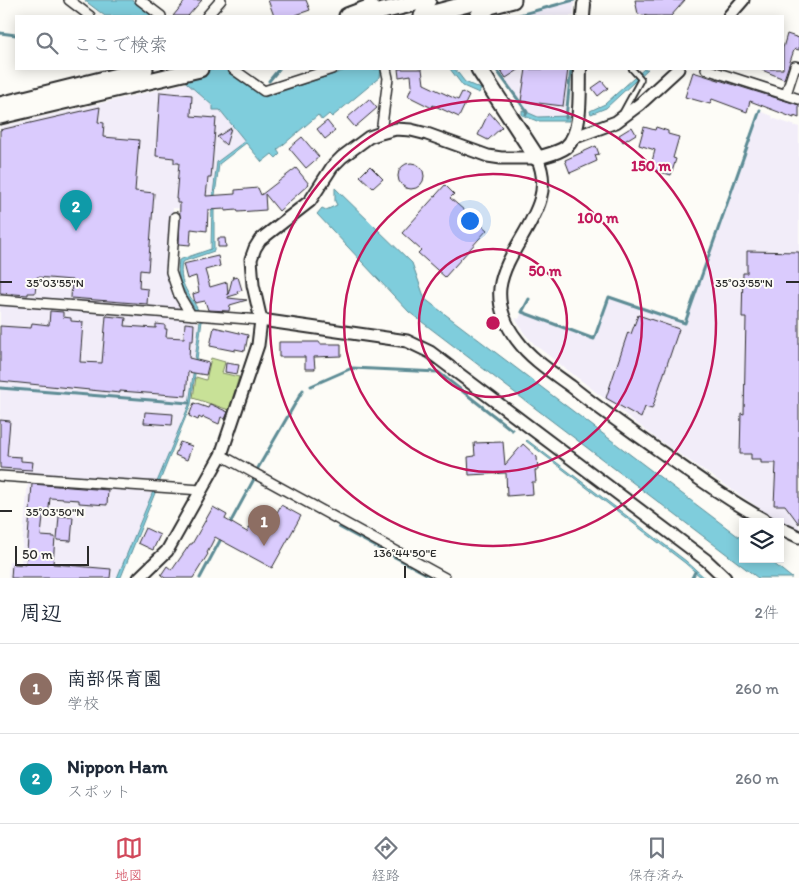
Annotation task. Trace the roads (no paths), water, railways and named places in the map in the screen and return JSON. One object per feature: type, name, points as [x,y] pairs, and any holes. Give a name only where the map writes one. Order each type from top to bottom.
[{"type":"highway","points":[[350,15],[391,0]]},
{"type":"highway","points":[[366,15],[428,0]]},
{"type":"highway","points":[[426,15],[483,0]]},
{"type":"highway","points":[[479,15],[490,6],[513,0]]},
{"type":"highway","points":[[0,105],[141,70]]},
{"type":"highway","points":[[0,116],[196,70]]},
{"type":"highway","points":[[473,70],[490,89]]},
{"type":"highway","points":[[480,70],[490,89],[537,158]]},
{"type":"main road","points":[[537,158],[565,147],[573,138],[577,127],[580,70]]},
{"type":"street","points":[[70,0],[89,15]]},
{"type":"street","points":[[730,15],[743,0]]},
{"type":"street","points":[[143,1],[160,15]]},
{"type":"street","points":[[208,15],[219,1]]},
{"type":"street","points":[[786,94],[795,66],[799,67]]},
{"type":"street","points":[[234,70],[264,91],[329,70]]},
{"type":"street","points":[[381,133],[388,78],[386,70]]},
{"type":"street","points":[[573,138],[619,120],[640,104],[677,70]]},
{"type":"street","points":[[709,70],[799,99]]},
{"type":"street","points":[[139,578],[167,551],[222,454],[258,345],[261,320],[251,259],[255,248],[268,232],[310,201],[332,167],[342,157],[369,137],[396,129],[427,134],[488,156],[537,158],[542,169],[543,181],[539,205],[510,262],[500,288],[500,301],[508,328],[531,355],[594,405],[706,484],[761,518]]},
{"type":"street","points":[[175,217],[171,272],[179,296],[196,315]]},
{"type":"street","points":[[0,300],[261,320],[407,342],[430,352],[698,554],[725,578]]},
{"type":"street","points":[[222,454],[445,578]]},
{"type":"street","points":[[0,476],[201,490]]},
{"type":"street","points":[[784,530],[799,537]]},
{"type":"lane","points":[[619,120],[640,78],[634,71]]},
{"type":"water","points":[[84,0],[132,0],[152,15],[104,15]]},
{"type":"water","points":[[172,70],[225,70],[265,97],[346,70],[381,70],[380,77],[332,117],[329,114],[322,120],[318,115],[277,150],[280,154],[276,158],[272,154],[262,162],[246,143],[219,164],[214,203],[214,251],[182,262],[182,280],[202,321],[191,404],[121,577],[117,578],[189,405],[200,321],[179,278],[179,260],[211,249],[212,202],[217,162],[245,141],[220,110],[213,110],[213,106]]},
{"type":"water","points":[[451,70],[456,70],[465,82],[481,89],[479,93],[463,86]]},
{"type":"water","points":[[643,70],[647,70],[606,108],[591,114],[590,111],[605,104]]},
{"type":"water","points":[[522,110],[538,117],[569,116],[569,121],[537,121],[522,115]]},
{"type":"water","points":[[335,188],[412,263],[425,299],[739,537],[739,563],[773,563],[792,578],[758,578],[409,312],[317,214],[322,208],[326,210],[337,205],[335,201]]},
{"type":"water","points":[[527,440],[686,561],[705,578],[702,578]]},
{"type":"waterway","points":[[520,15],[574,0]]},
{"type":"waterway","points":[[0,33],[15,35]]},
{"type":"waterway","points":[[269,81],[278,70]]},
{"type":"waterway","points":[[497,70],[527,112],[526,114]]},
{"type":"waterway","points":[[566,118],[571,70]]},
{"type":"waterway","points":[[529,299],[522,312],[594,339],[609,297],[685,323],[760,110]]},
{"type":"waterway","points":[[311,386],[352,368],[438,372],[512,430]]},
{"type":"waterway","points":[[0,388],[189,403]]},
{"type":"waterway","points":[[258,468],[303,390]]},
{"type":"waterway","points":[[229,525],[254,479]]},
{"type":"waterway","points":[[339,527],[434,578]]},
{"type":"waterway","points":[[200,578],[222,537]]},
{"type":"waterway","points":[[692,578],[695,572]]},
{"type":"place","name":"Nippon Ham","points":[[76,231]]},
{"type":"place","name":"南部保育園","points":[[264,546]]}]
